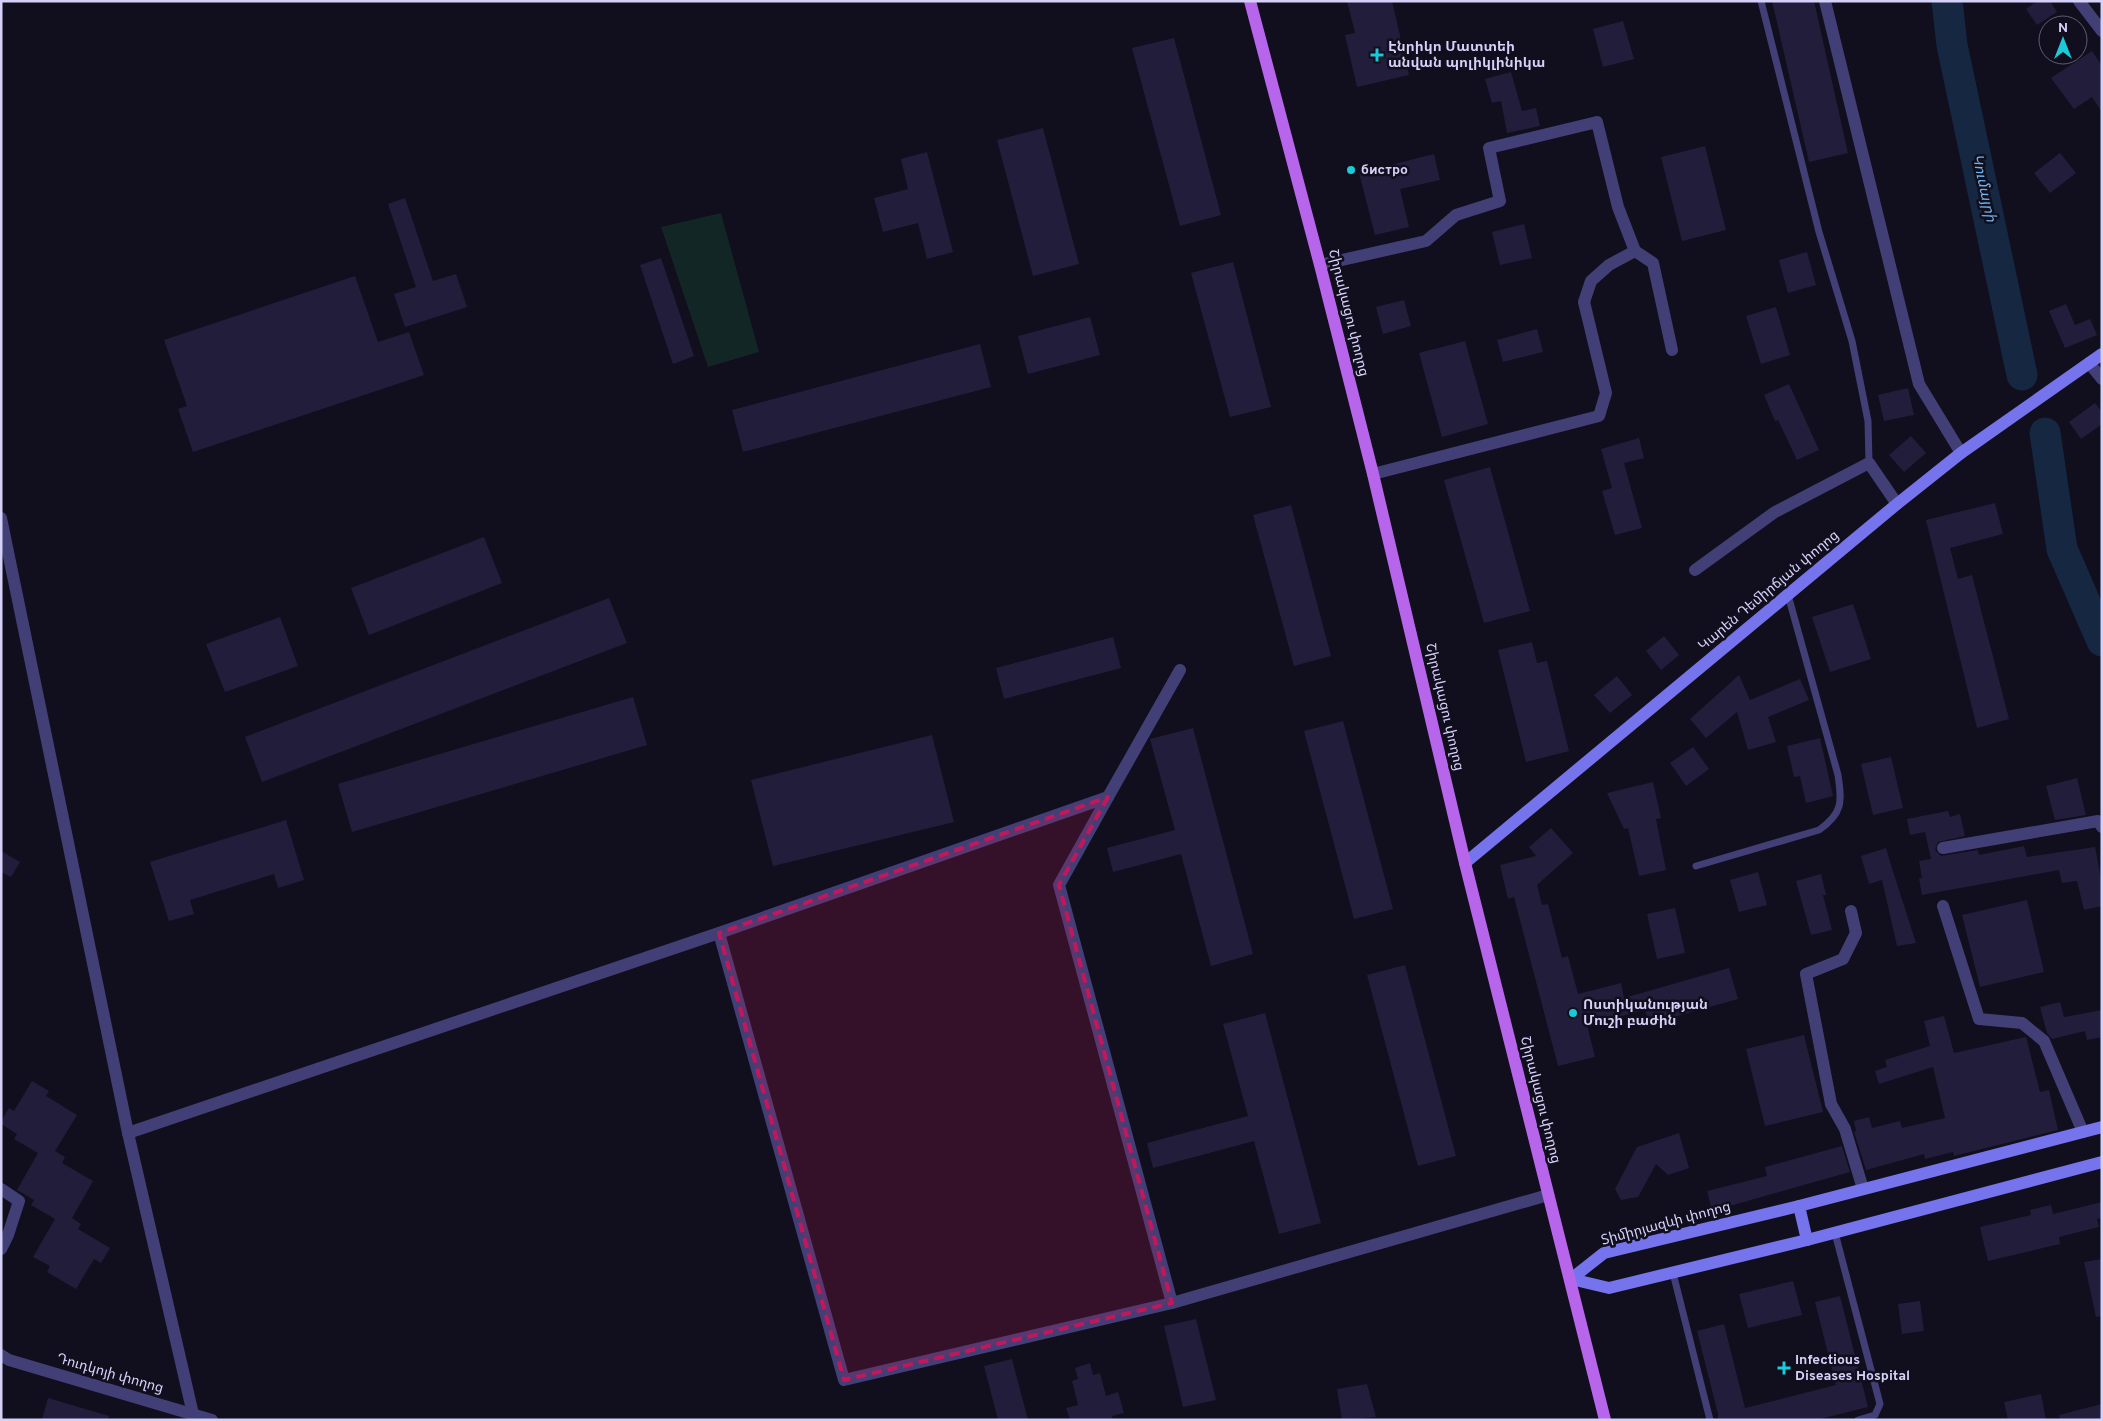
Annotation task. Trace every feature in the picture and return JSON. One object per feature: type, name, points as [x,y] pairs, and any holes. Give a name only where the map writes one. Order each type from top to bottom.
[{"type":"main road","name":"Շիրակացու փողոց","points":[[1250,1],[1320,265],[1466,863],[1605,1420]]},
{"type":"street","points":[[1825,1],[1919,384],[1961,453]]},
{"type":"street","points":[[2079,1],[2102,31]]},
{"type":"street","points":[[1320,265],[1426,241],[1456,215],[1500,202],[1489,148],[1597,122],[1618,207],[1635,251],[1652,263],[1672,350]]},
{"type":"street","points":[[1372,474],[1599,416],[1606,393],[1584,302],[1591,281],[1609,265],[1635,251]]},
{"type":"street","name":"Կարեն Դեմիրճյան փողոց","points":[[1466,863],[1897,504],[1961,453],[2102,354]]},
{"type":"street","points":[[2089,363],[2102,379]]},
{"type":"street","points":[[1695,570],[1775,512],[1869,463],[1897,504]]},
{"type":"street","points":[[1,518],[128,1133],[193,1414]]},
{"type":"street","points":[[1172,1303],[1059,884],[1180,670]]},
{"type":"street","points":[[128,1133],[719,933],[1108,796]]},
{"type":"street","points":[[1943,848],[2098,821],[2102,827]]},
{"type":"street","points":[[1943,906],[1979,1019],[2022,1023],[2044,1041],[2083,1132]]},
{"type":"street","points":[[1851,911],[1856,933],[1843,959],[1806,974],[1831,1104],[1845,1129],[1863,1189]]},
{"type":"street","points":[[719,933],[844,1380],[1172,1303],[1548,1195]]},
{"type":"street","name":"Տիմիրյազևի փողոց","points":[[1571,1279],[1604,1253],[1799,1206],[2102,1127]]},
{"type":"street","points":[[1571,1279],[1609,1288],[1808,1240],[2102,1162]]},
{"type":"street","points":[[1,1188],[19,1201],[8,1235],[1,1249]]},
{"type":"street","points":[[1799,1206],[1808,1240]]},
{"type":"street","name":"Դուդկոյի փողոց","points":[[1,1355],[9,1360],[212,1420]]},
{"type":"lane","points":[[1761,1],[1819,232],[1852,341],[1868,421],[1869,463]]},
{"type":"lane","points":[[1696,866],[1805,836],[1832,822],[1840,810],[1841,792],[1838,775],[1788,595]]},
{"type":"lane","points":[[1835,1232],[1880,1404],[1874,1415],[1858,1420]]},
{"type":"lane","points":[[1673,1272],[1710,1420]]},
{"type":"highlighted area","points":[[1108,797],[1059,885],[1172,1303],[844,1380],[719,933]]},
{"type":"green space","points":[[721,213],[759,352],[708,367],[661,227]]},
{"type":"building","name":"Էնրիկո Մատտեի անվան պոլիկլինիկա","points":[[1347,1],[1392,1],[1409,75],[1357,87],[1345,35],[1355,33]]},
{"type":"building","points":[[1772,1],[1814,1],[1848,153],[1809,162]]},
{"type":"building","points":[[2037,1],[2050,1],[2057,12],[2052,15],[2038,15],[2037,25],[2026,9]]},
{"type":"building","points":[[1623,21],[1634,59],[1603,67],[1593,29]]},
{"type":"building","points":[[1174,38],[1221,215],[1180,226],[1132,48]]},
{"type":"building","points":[[2092,51],[2102,66],[2102,112],[2092,97],[2074,109],[2051,78],[2071,65],[2088,65],[2088,54]]},
{"type":"building","points":[[1511,72],[1522,111],[1536,108],[1540,126],[1507,133],[1501,101],[1492,103],[1485,79]]},
{"type":"building","points":[[1043,128],[1079,264],[1033,276],[997,140]]},
{"type":"building","points":[[1705,146],[1726,230],[1682,241],[1661,157]]},
{"type":"building","points":[[927,152],[953,252],[927,259],[918,223],[883,232],[874,198],[908,189],[901,159]]},
{"type":"building","points":[[2060,153],[2076,173],[2050,193],[2034,173]]},
{"type":"building","points":[[1434,154],[1440,180],[1400,189],[1409,227],[1375,235],[1359,173]]},
{"type":"building","points":[[405,198],[433,281],[456,274],[467,307],[405,327],[394,294],[416,287],[388,204]]},
{"type":"building","points":[[1524,224],[1532,258],[1500,265],[1492,232]]},
{"type":"building","points":[[1807,252],[1816,285],[1788,293],[1779,260]]},
{"type":"building","points":[[661,258],[694,356],[673,364],[640,265]]},
{"type":"building","points":[[1233,262],[1271,407],[1230,417],[1191,273]]},
{"type":"building","points":[[355,276],[378,342],[409,332],[424,375],[193,452],[178,409],[187,406],[164,340]]},
{"type":"building","points":[[1404,300],[1411,326],[1383,334],[1376,307]]},
{"type":"building","points":[[2066,304],[2075,325],[2090,319],[2097,335],[2065,348],[2049,311]]},
{"type":"building","points":[[1776,307],[1790,355],[1761,364],[1746,316]]},
{"type":"building","points":[[1090,317],[1100,355],[1028,374],[1018,336]]},
{"type":"building","points":[[1537,329],[1543,352],[1503,362],[1497,340]]},
{"type":"building","points":[[1465,341],[1488,424],[1442,437],[1419,353]]},
{"type":"building","points":[[980,344],[991,387],[743,452],[732,410]]},
{"type":"building","points":[[1789,384],[1819,450],[1797,460],[1778,420],[1775,421],[1764,395]]},
{"type":"building","points":[[1908,388],[1914,415],[1884,421],[1878,395]]},
{"type":"building","points":[[2095,403],[2102,412],[2102,424],[2081,439],[2069,422]]},
{"type":"building","points":[[1911,436],[1926,453],[1904,472],[1889,455]]},
{"type":"building","points":[[1639,438],[1644,458],[1624,463],[1642,528],[1615,535],[1602,491],[1612,488],[1601,449]]},
{"type":"building","points":[[1490,467],[1530,611],[1484,623],[1444,480]]},
{"type":"building","points":[[1995,503],[2003,534],[1950,548],[1958,579],[1972,575],[2009,719],[1977,728],[1926,520]]},
{"type":"building","points":[[1291,505],[1331,656],[1294,666],[1253,515]]},
{"type":"building","points":[[484,537],[502,583],[369,635],[351,588]]},
{"type":"building","points":[[609,598],[627,643],[262,782],[245,737]]},
{"type":"building","points":[[1853,604],[1871,659],[1830,672],[1812,617]]},
{"type":"building","points":[[280,617],[298,666],[225,692],[206,644]]},
{"type":"building","points":[[1664,636],[1679,655],[1661,670],[1646,651]]},
{"type":"building","points":[[1113,637],[1121,668],[1004,699],[996,668]]},
{"type":"building","points":[[1532,642],[1537,663],[1547,661],[1569,751],[1526,762],[1498,650]]},
{"type":"building","points":[[1739,675],[1750,700],[1800,679],[1809,700],[1768,717],[1776,742],[1748,750],[1737,712],[1706,738],[1690,719]]},
{"type":"building","points":[[1617,676],[1632,695],[1610,713],[1594,695]]},
{"type":"building","points":[[633,697],[647,745],[352,832],[338,784]]},
{"type":"building","points":[[1343,721],[1393,909],[1354,919],[1304,731]]},
{"type":"building","points":[[1193,728],[1253,954],[1211,966],[1181,854],[1113,872],[1107,848],[1175,830],[1150,739]]},
{"type":"building","points":[[932,735],[954,822],[773,866],[751,780]]},
{"type":"building","points":[[1820,738],[1833,796],[1806,803],[1800,776],[1794,777],[1787,746]]},
{"type":"building","points":[[1693,747],[1709,769],[1686,786],[1670,763]]},
{"type":"building","points":[[1891,757],[1903,808],[1873,815],[1861,764]]},
{"type":"building","points":[[2077,778],[2086,815],[2055,820],[2046,786]]},
{"type":"building","points":[[1653,782],[1661,818],[1656,819],[1666,870],[1639,876],[1628,828],[1624,829],[1607,793]]},
{"type":"building","points":[[1948,811],[1950,817],[1960,814],[1965,836],[1938,842],[1935,850],[1941,856],[1978,850],[1979,855],[2024,846],[2027,857],[2095,847],[2102,883],[2102,906],[2084,910],[2077,881],[2062,883],[2059,870],[1922,895],[1919,861],[1931,859],[1925,832],[1910,835],[1907,819]]},
{"type":"building","points":[[286,820],[304,880],[278,888],[274,874],[190,900],[194,914],[169,921],[150,862]]},
{"type":"building","points":[[1551,828],[1573,853],[1537,885],[1542,905],[1548,904],[1562,958],[1568,956],[1578,994],[1621,983],[1624,998],[1729,968],[1738,999],[1649,1024],[1645,1010],[1587,1025],[1595,1057],[1558,1066],[1514,897],[1508,899],[1500,865],[1536,856],[1529,847]]},
{"type":"building","points":[[1886,848],[1916,943],[1897,946],[1882,880],[1869,884],[1861,856]]},
{"type":"building","points":[[1,851],[20,862],[11,877],[1,872]]},
{"type":"building","points":[[1758,872],[1767,905],[1739,912],[1730,880]]},
{"type":"building","points":[[1821,874],[1826,895],[1823,895],[1832,930],[1811,935],[1796,881]]},
{"type":"building","points":[[2027,900],[2044,972],[1980,987],[1962,915]]},
{"type":"building","points":[[1675,908],[1685,953],[1657,959],[1647,914]]},
{"type":"building","points":[[1405,965],[1456,1156],[1418,1166],[1367,975]]},
{"type":"building","points":[[2060,1002],[2064,1017],[2102,1010],[2102,1037],[2087,1040],[2085,1031],[2052,1039],[2047,1033],[2040,1007]]},
{"type":"building","points":[[1265,1013],[1321,1223],[1279,1234],[1254,1141],[1153,1168],[1147,1143],[1248,1116],[1223,1024]]},
{"type":"building","points":[[1944,1016],[1954,1053],[2026,1037],[2040,1092],[2049,1090],[2058,1130],[1954,1156],[1953,1152],[1925,1159],[1924,1154],[1866,1170],[1854,1132],[1856,1131],[1854,1121],[1869,1117],[1872,1128],[1900,1121],[1902,1128],[1945,1118],[1933,1067],[1879,1084],[1875,1071],[1887,1067],[1885,1060],[1930,1046],[1924,1021]]},
{"type":"building","points":[[1804,1035],[1823,1112],[1765,1126],[1746,1049]]},
{"type":"building","points":[[32,1081],[49,1091],[46,1096],[77,1115],[55,1151],[65,1157],[62,1163],[93,1181],[72,1218],[81,1224],[78,1229],[110,1248],[101,1263],[94,1259],[76,1289],[47,1272],[50,1266],[33,1257],[55,1219],[31,1205],[34,1200],[17,1190],[38,1153],[14,1139],[17,1134],[1,1124],[9,1108],[14,1111]]},
{"type":"building","points":[[1679,1133],[1689,1168],[1668,1175],[1656,1164],[1638,1197],[1621,1200],[1615,1189],[1637,1147]]},
{"type":"building","points":[[1842,1146],[1850,1172],[1712,1211],[1707,1191],[1767,1176],[1765,1167]]},
{"type":"building","points":[[2102,1202],[2102,1218],[2097,1219],[2099,1227],[2059,1237],[2060,1244],[1988,1261],[1980,1227],[2031,1215],[2030,1210],[2051,1205],[2053,1214]]},
{"type":"building","points":[[2102,1259],[2102,1316],[2096,1317],[2084,1262]]},
{"type":"building","points":[[1793,1281],[1802,1315],[1748,1328],[1739,1294]]},
{"type":"building","points":[[1840,1296],[1868,1407],[1816,1420],[1718,1420],[1697,1331],[1724,1324],[1745,1408],[1836,1385],[1815,1302]]},
{"type":"building","points":[[1920,1301],[1924,1331],[1902,1334],[1898,1304]]},
{"type":"building","points":[[1196,1319],[1216,1400],[1183,1407],[1164,1326]]},
{"type":"building","points":[[1012,1359],[1028,1420],[998,1420],[984,1366]]},
{"type":"building","points":[[1090,1363],[1093,1375],[1100,1373],[1106,1396],[1118,1392],[1124,1413],[1112,1416],[1113,1420],[1070,1420],[1066,1408],[1078,1405],[1072,1381],[1078,1379],[1075,1368]]},
{"type":"building","points":[[1367,1384],[1376,1417],[1342,1420],[1337,1389]]},
{"type":"building","points":[[2041,1394],[2046,1420],[2008,1420],[2004,1402]]},
{"type":"building","points":[[48,1398],[109,1416],[108,1420],[42,1420]]},
{"type":"building","points":[[2102,1404],[2102,1420],[2060,1420],[2059,1415]]},
{"type":"waterway","name":"Կումայրի","points":[[1947,1],[1952,45],[2022,375]]},
{"type":"waterway","points":[[2045,433],[2062,549],[2102,641]]},
{"type":"place","name":"Էնրիկո Մատտեի անվան պոլիկլինիկա","points":[[1377,55]]},
{"type":"place","name":"бистро","points":[[1351,170]]},
{"type":"place","name":"Ոստիկանության Մուշի բաժին","points":[[1573,1013]]},
{"type":"place","name":"Infectious Diseases Hospital","points":[[1784,1368]]}]
